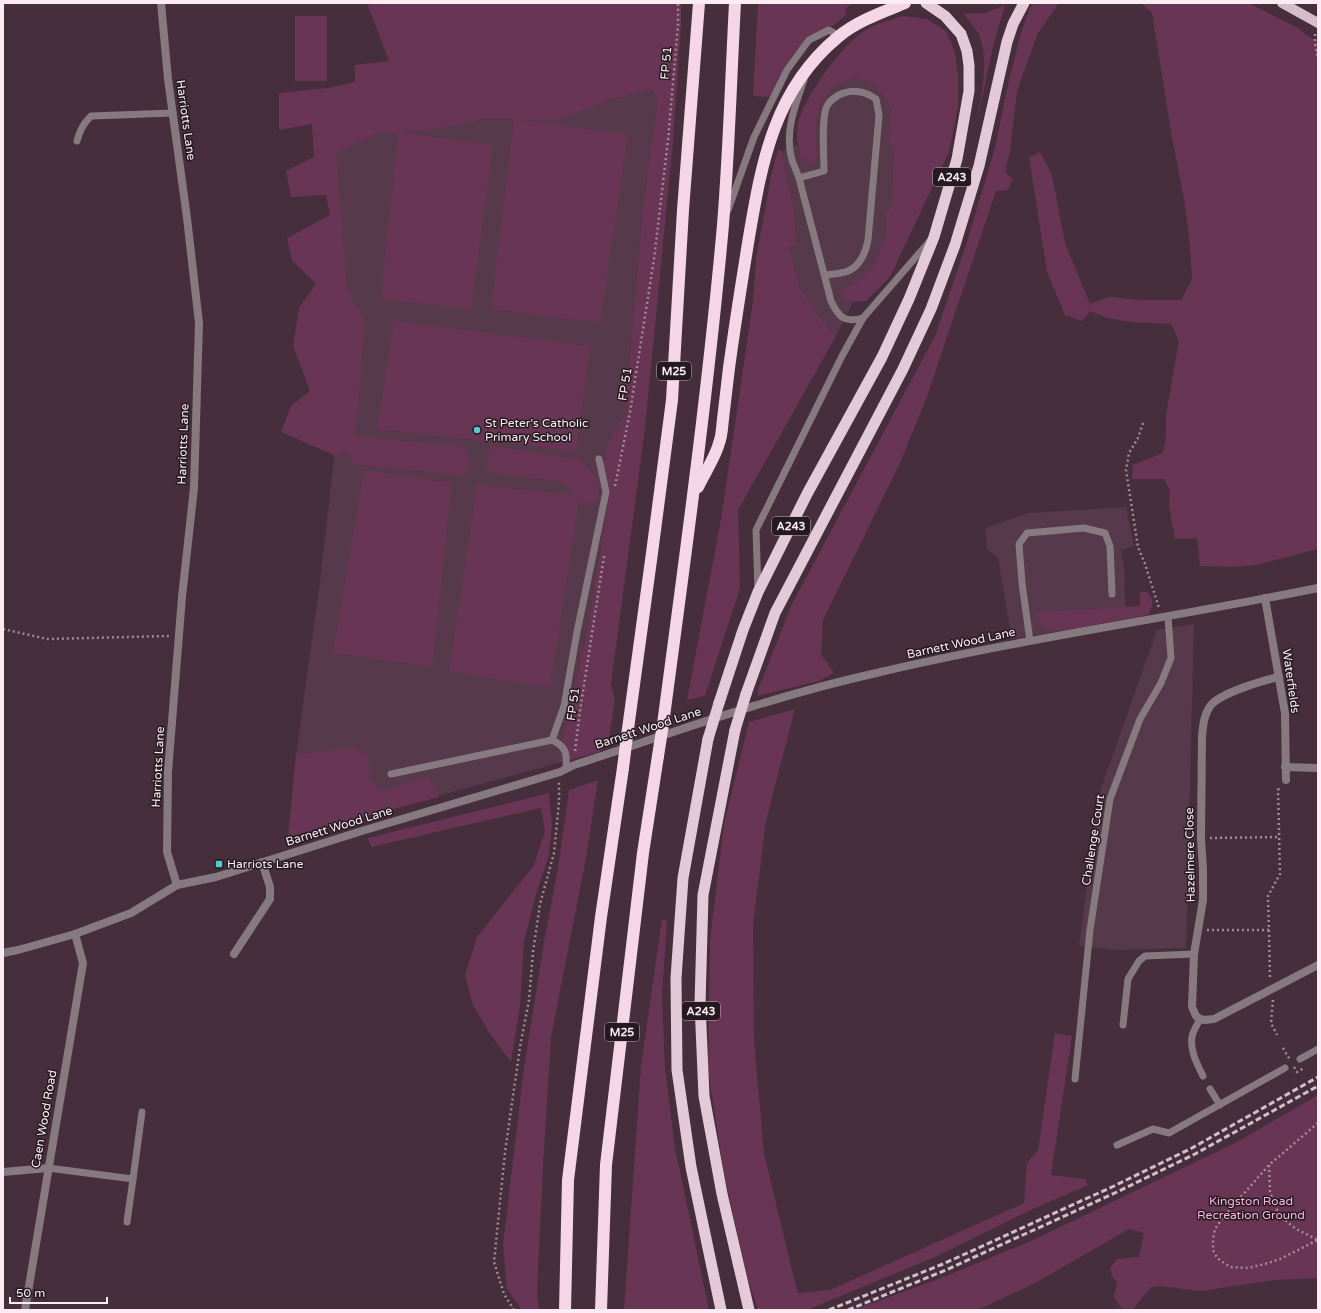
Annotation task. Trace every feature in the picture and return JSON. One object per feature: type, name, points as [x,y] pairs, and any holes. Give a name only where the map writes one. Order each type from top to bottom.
[{"type":"highway","name":"M25","points":[[565,1310],[568,1180],[601,917],[623,768],[672,400],[684,202],[699,3]]},
{"type":"highway","name":"M25","points":[[601,1310],[606,1166],[642,861],[663,724],[705,405],[723,223],[735,3]]},
{"type":"highway","name":"M25","points":[[694,495],[720,443],[739,295],[753,214],[767,150],[774,127],[786,100],[809,65],[839,36],[871,17],[905,3]]},
{"type":"highway","name":"A243","points":[[721,1310],[691,1166],[677,1070],[676,978],[683,878],[708,740],[743,630],[758,592],[807,494],[882,357],[909,299],[934,237],[957,159],[969,91],[969,66],[967,50],[961,34],[945,16],[926,3]]},
{"type":"highway","name":"A243","points":[[749,1310],[722,1194],[704,1096],[700,1004],[703,895],[735,730],[746,694],[775,613],[903,369],[931,309],[955,245],[979,166],[1007,42],[1013,24],[1024,3]]},
{"type":"main road","points":[[1282,3],[1317,23]]},
{"type":"street","name":"Harriotts Lane","points":[[161,3],[199,323],[194,488],[179,635],[168,772],[167,852],[177,885]]},
{"type":"street","name":"Barnett Wood Lane","points":[[3,953],[75,934],[131,913],[177,885],[216,877],[570,767],[766,702],[804,691],[871,674],[1030,641],[1318,588]]},
{"type":"street","name":"Waterfields","points":[[1265,598],[1280,677],[1285,713],[1286,780]]},
{"type":"street","name":"Hazelmere Close","points":[[1200,1019],[1196,1016],[1192,1007],[1194,954],[1203,900],[1201,838],[1203,723],[1207,711],[1213,703],[1222,697],[1260,681],[1280,677]]},
{"type":"street","points":[[1286,768],[1318,768]]},
{"type":"street","points":[[234,954],[270,899],[270,887],[262,862]]},
{"type":"street","name":"Caen Wood Road","points":[[25,1310],[83,963],[75,934]]},
{"type":"street","points":[[1200,1019],[1214,1019],[1318,965]]},
{"type":"street","points":[[3,1172],[48,1168]]},
{"type":"lane","points":[[723,223],[754,137],[787,70],[809,40],[829,30],[839,36]]},
{"type":"lane","points":[[809,65],[795,106],[791,127],[790,144],[792,160],[799,178],[831,301],[836,312],[846,320],[854,321],[863,318]]},
{"type":"lane","points":[[799,178],[824,171],[824,117],[827,105],[840,94],[852,91],[866,92],[876,99],[879,115],[866,250],[859,262],[848,271],[825,275]]},
{"type":"lane","points":[[77,141],[80,130],[91,116],[173,114]]},
{"type":"lane","points":[[758,592],[756,530],[842,356],[863,318],[934,237]]},
{"type":"lane","points":[[552,740],[564,706],[577,632],[606,492],[599,458]]},
{"type":"lane","points":[[1030,641],[1022,583],[1019,544],[1027,533],[1084,528],[1105,533],[1110,546],[1112,594]]},
{"type":"lane","name":"Challenge Court","points":[[1074,1079],[1090,930],[1110,799],[1140,719],[1161,683],[1171,658],[1165,617]]},
{"type":"lane","points":[[391,774],[552,740],[559,743],[567,754],[570,767]]},
{"type":"lane","points":[[1123,1025],[1128,979],[1139,961],[1145,956],[1194,954]]},
{"type":"lane","points":[[1200,1019],[1192,1034],[1191,1042],[1192,1050],[1203,1076]]},
{"type":"lane","points":[[1300,1059],[1318,1049]]},
{"type":"lane","points":[[1118,1145],[1153,1129],[1169,1133],[1285,1068]]},
{"type":"lane","points":[[1210,1089],[1220,1105]]},
{"type":"lane","points":[[127,1222],[142,1112]]},
{"type":"lane","points":[[48,1168],[133,1179]]},
{"type":"path","name":"FP 51","points":[[614,491],[630,412],[654,259],[668,140],[678,25],[678,3]]},
{"type":"path","points":[[1317,23],[1315,43],[1318,59]]},
{"type":"path","points":[[1144,423],[1138,438],[1128,453],[1126,470],[1138,547],[1146,564],[1165,617]]},
{"type":"path","name":"FP 51","points":[[570,767],[604,554]]},
{"type":"path","points":[[3,629],[46,639],[179,635]]},
{"type":"path","points":[[514,1310],[504,1294],[494,1262],[505,1152],[520,1047],[529,1000],[533,952],[540,904],[554,853],[559,802],[559,780],[552,782]]},
{"type":"path","points":[[1277,1035],[1271,1023],[1273,999],[1270,990],[1268,896],[1280,874],[1278,790],[1286,780]]},
{"type":"path","points":[[1201,838],[1279,837]]},
{"type":"path","points":[[1198,928],[1208,930],[1269,930]]},
{"type":"path","points":[[1318,1123],[1269,1165],[1224,1216],[1215,1229],[1212,1239],[1213,1250],[1216,1258],[1230,1267],[1248,1268],[1280,1259],[1318,1240]]},
{"type":"path","points":[[1269,1165],[1270,1192],[1279,1215],[1296,1229],[1318,1240]]},
{"type":"shaded area","name":"St Peter's Catholic Primary School","points":[[413,70],[612,100],[651,89],[658,97],[643,205],[625,414],[606,446],[603,468],[610,490],[588,627],[562,741],[562,762],[288,837],[296,755],[319,589],[345,363],[331,120],[279,130],[279,93],[328,88]]},
{"type":"shaded area","points":[[853,78],[871,82],[881,91],[891,109],[890,143],[894,151],[891,207],[886,213],[885,238],[875,263],[854,284],[841,290],[841,298],[853,302],[836,336],[822,321],[800,288],[789,247],[797,244],[794,209],[786,177],[782,151],[797,144],[801,158],[812,165],[817,160],[816,122],[821,102],[833,87]]},
{"type":"shaded area","points":[[1126,507],[1134,546],[1121,550],[1124,566],[1126,619],[1013,639],[1011,635],[998,558],[987,549],[985,528],[1029,513]]},
{"type":"shaded area","points":[[1194,624],[1186,948],[1118,950],[1079,946],[1100,791],[1156,633],[1155,630]]},
{"type":"green space","points":[[367,3],[681,3],[681,25],[673,141],[645,428],[611,684],[615,701],[608,744],[599,752],[562,762],[562,741],[588,627],[610,490],[603,468],[606,446],[625,414],[643,205],[658,97],[651,89],[611,100],[557,120],[521,120],[628,135],[600,323],[491,309],[514,119],[484,119],[436,129],[401,132],[493,145],[471,309],[381,299],[398,132],[378,133],[336,153],[347,287],[365,324],[355,436],[465,447],[471,463],[467,476],[353,464],[345,448],[336,456],[281,432],[291,406],[310,391],[293,346],[299,308],[316,284],[292,260],[287,238],[330,215],[326,195],[291,197],[286,171],[314,157],[312,124],[279,130],[279,93],[328,88],[355,82],[355,65],[389,61]]},
{"type":"green space","points":[[758,3],[853,3],[845,9],[846,15],[834,25],[808,36],[784,68],[770,97],[753,96]]},
{"type":"green space","points":[[1034,3],[1059,3],[1038,33],[1017,91],[1010,152],[1005,172],[1013,179],[1008,190],[996,191],[927,397],[899,465],[823,620],[821,654],[834,673],[819,681],[757,696],[791,606],[935,336],[966,245],[995,148],[1007,89],[1021,33],[1030,8]]},
{"type":"green space","points":[[1141,3],[1249,3],[1298,28],[1309,37],[1318,41],[1318,549],[1257,565],[1235,567],[1200,566],[1197,538],[1175,539],[1169,507],[1170,490],[1164,479],[1132,479],[1133,465],[1163,453],[1166,438],[1166,415],[1179,341],[1171,324],[1131,322],[1107,318],[1090,311],[1082,321],[1065,315],[1047,272],[1029,157],[1040,152],[1052,175],[1065,243],[1090,304],[1109,297],[1142,300],[1181,300],[1192,279],[1190,245],[1184,199],[1171,132],[1152,13]]},
{"type":"green space","points":[[1005,5],[994,42],[977,122],[984,76],[983,52],[977,31],[964,14],[985,13]]},
{"type":"green space","points":[[295,16],[327,16],[327,81],[295,81]]},
{"type":"green space","points":[[903,16],[927,19],[946,31],[955,52],[958,75],[958,108],[949,152],[890,277],[866,301],[853,302],[841,298],[841,290],[854,284],[875,263],[885,238],[886,213],[891,207],[894,151],[890,143],[891,109],[881,92],[871,82],[853,78],[833,87],[821,102],[816,122],[817,160],[812,165],[801,158],[798,148],[797,126],[804,106],[810,95],[826,71],[844,49],[861,33],[871,27]]},
{"type":"green space","points":[[778,150],[782,151],[786,177],[794,209],[797,245],[789,247],[800,288],[822,321],[836,336],[738,510],[740,588],[705,696],[687,700],[721,519],[753,301],[756,259],[771,176]]},
{"type":"green space","points":[[394,321],[590,346],[576,451],[377,429]]},
{"type":"green space","points":[[490,445],[579,460],[599,480],[598,501],[584,505],[579,501],[550,687],[449,672],[477,485],[574,495],[561,482],[486,472]]},
{"type":"green space","points":[[364,470],[452,483],[432,667],[333,653]]},
{"type":"green space","points":[[1140,592],[1147,592],[1151,597],[1152,606],[1148,615],[1061,631],[1046,628],[1034,615],[1040,612],[1140,606]]},
{"type":"green space","points":[[795,709],[766,821],[753,925],[754,1041],[764,1153],[798,1293],[830,1290],[1024,1203],[1027,1163],[1038,1150],[1055,1033],[1072,1036],[1051,1175],[1085,1179],[1088,1185],[1033,1209],[935,1257],[807,1310],[758,1310],[747,1276],[724,1173],[708,1070],[710,940],[724,824],[749,722]]},
{"type":"green space","points":[[355,747],[368,757],[370,781],[384,791],[428,776],[439,797],[288,837],[296,755]]},
{"type":"green space","points":[[598,780],[586,858],[551,1037],[537,1290],[539,1310],[522,1310],[507,1289],[503,1245],[524,1068],[544,942],[558,868],[569,790]]},
{"type":"green space","points":[[549,793],[552,824],[549,855],[537,891],[524,941],[520,1006],[511,1062],[490,1034],[473,1005],[465,975],[477,937],[534,865],[545,831],[541,808],[371,847],[368,838]]},
{"type":"green space","points":[[662,919],[667,921],[662,995],[665,1069],[675,1148],[709,1310],[624,1310],[641,1066]]},
{"type":"green space","name":"Kingston Road Recreation Ground","points":[[1318,1095],[1318,1278],[1276,1280],[1200,1291],[1160,1286],[1151,1287],[1133,1309],[1122,1309],[1114,1297],[1117,1282],[1112,1276],[1110,1268],[1117,1259],[1139,1257],[1144,1233],[1129,1229],[1037,1282],[976,1310],[853,1310],[936,1280],[1031,1241],[1237,1142]]},
{"type":"railway","points":[[829,1310],[943,1264],[1114,1186],[1192,1148],[1318,1077]]},
{"type":"railway","points":[[848,1310],[946,1270],[1117,1192],[1195,1154],[1318,1086]]},
{"type":"place","name":"St Peter's Catholic Primary School","points":[[477,430]]},
{"type":"place","name":"Harriots Lane","points":[[219,864]]}]
